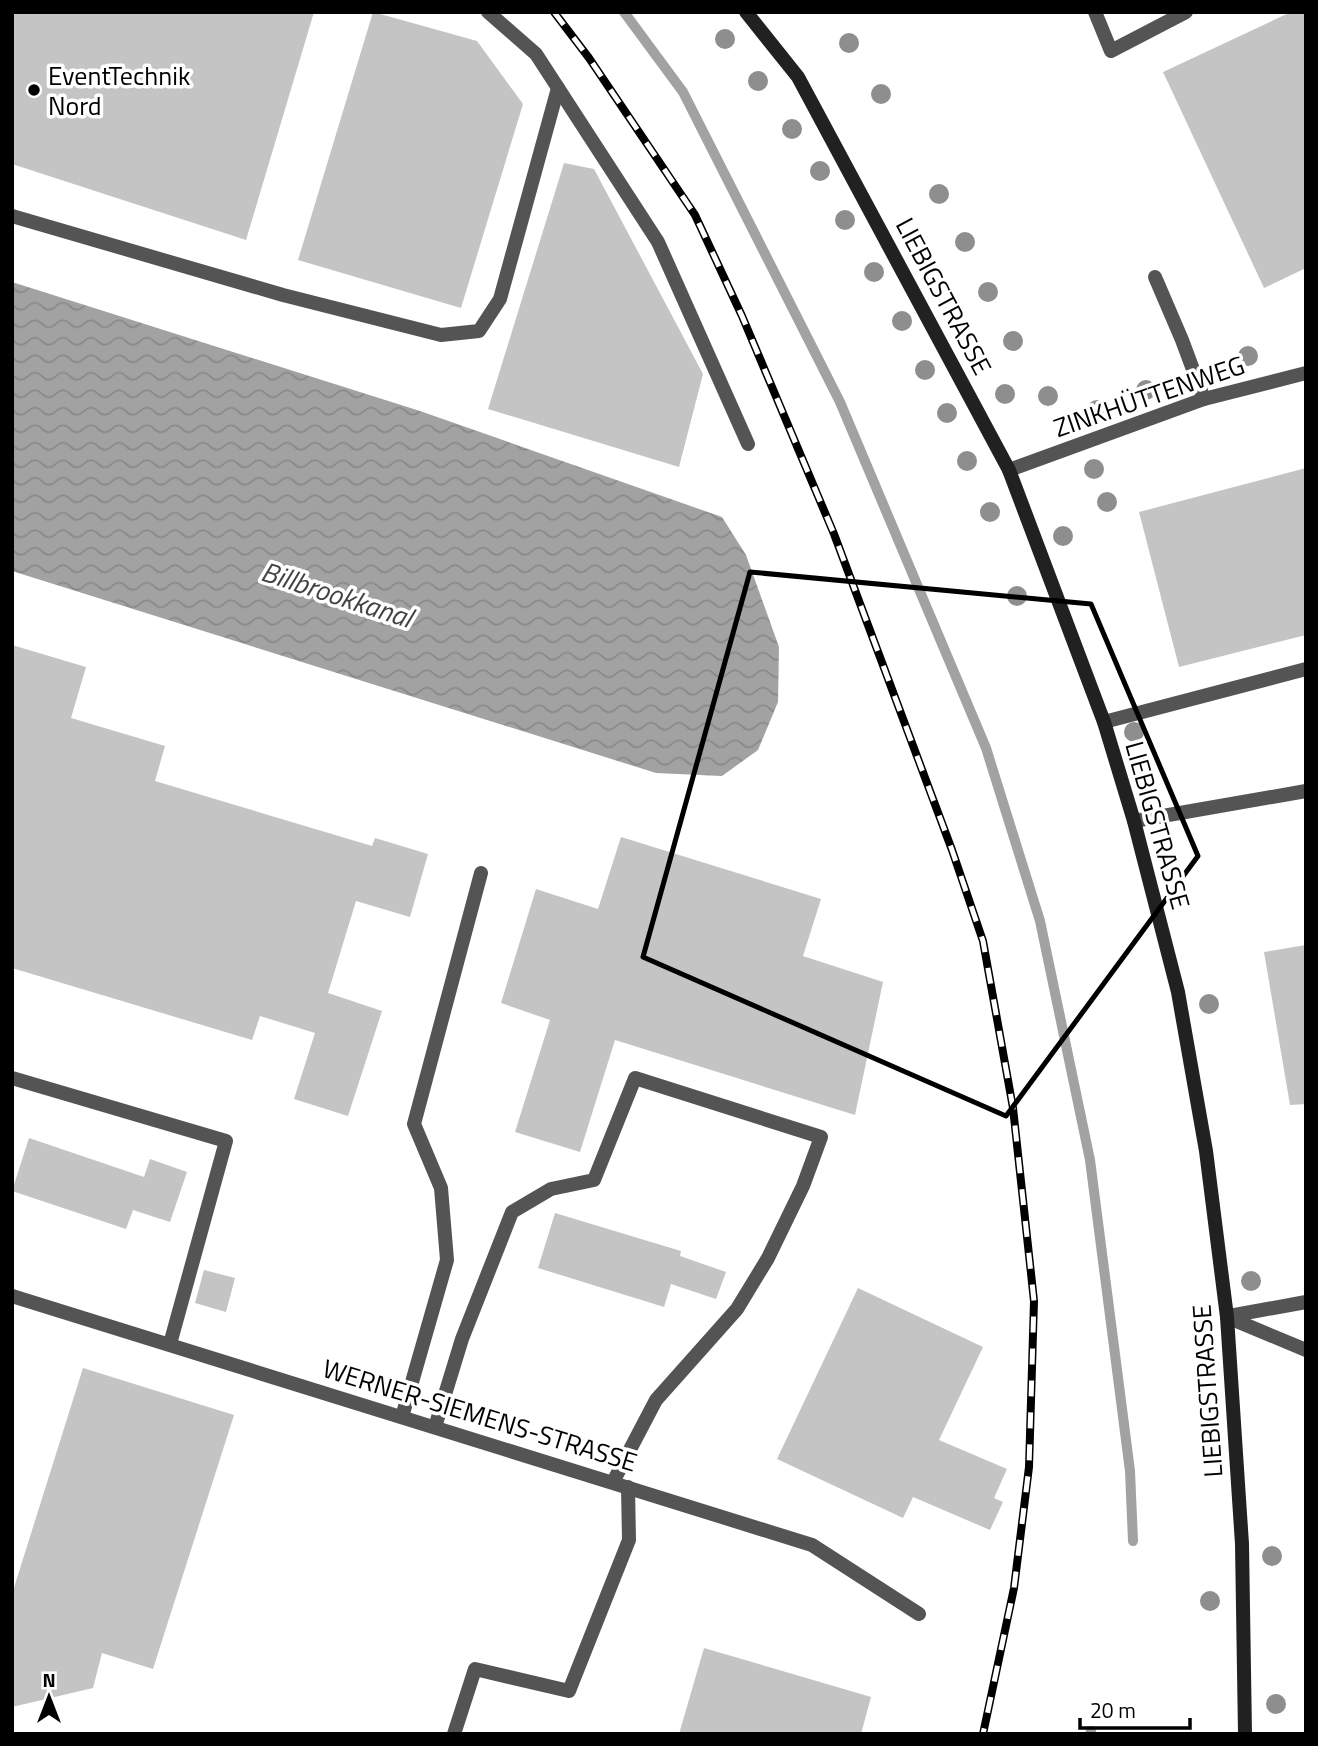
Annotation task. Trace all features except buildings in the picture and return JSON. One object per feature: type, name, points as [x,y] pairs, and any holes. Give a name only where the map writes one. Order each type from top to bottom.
[{"type":"main road","name":"LIEBIGSTRASSE","points":[[746,12],[798,77],[1009,470],[1104,722],[1134,821],[1178,992],[1206,1151],[1227,1317],[1242,1544],[1245,1734]]},
{"type":"street","points":[[488,12],[536,54],[658,242],[748,444]]},
{"type":"street","points":[[1095,12],[1111,51],[1186,12]]},
{"type":"street","points":[[12,216],[283,295],[441,335],[479,331],[500,299],[558,88]]},
{"type":"street","points":[[1155,277],[1203,399]]},
{"type":"street","name":"ZINKHÜTTENWEG","points":[[1009,470],[1203,399],[1306,373]]},
{"type":"street","points":[[1104,722],[1306,669]]},
{"type":"street","points":[[1134,821],[1306,791]]},
{"type":"street","points":[[402,1417],[447,1260],[441,1188],[414,1124],[481,873]]},
{"type":"street","points":[[12,1078],[226,1142],[170,1344]]},
{"type":"street","points":[[435,1427],[462,1339],[512,1212],[551,1189],[594,1180],[635,1078],[821,1136],[803,1186],[768,1258],[737,1309],[656,1400],[613,1482]]},
{"type":"street","name":"WERNER-SIEMENS-STRASSE","points":[[13,1300],[170,1344],[813,1545],[919,1614]]},
{"type":"street","points":[[1227,1317],[1306,1302]]},
{"type":"street","points":[[1227,1317],[1306,1350]]},
{"type":"street","points":[[454,1734],[475,1669],[569,1691],[629,1540],[628,1487]]},
{"type":"highlighted area","points":[[750,572],[1091,604],[1198,856],[1006,1116],[643,957]]},
{"type":"water","name":"Billbrookkanal","points":[[12,282],[420,411],[722,517],[746,555],[779,647],[778,702],[758,750],[722,776],[656,773],[12,571]]},
{"type":"waterway","points":[[624,12],[683,92],[840,402],[986,748],[1040,921],[1090,1160],[1130,1471],[1133,1541]]},
{"type":"railway","points":[[554,12],[589,58],[695,215],[742,316],[834,534],[952,850],[983,941],[1013,1108],[1034,1301],[1029,1467],[1014,1588],[983,1734]]},
{"type":"place","name":"EventTechnik Nord","points":[[34,90]]}]
